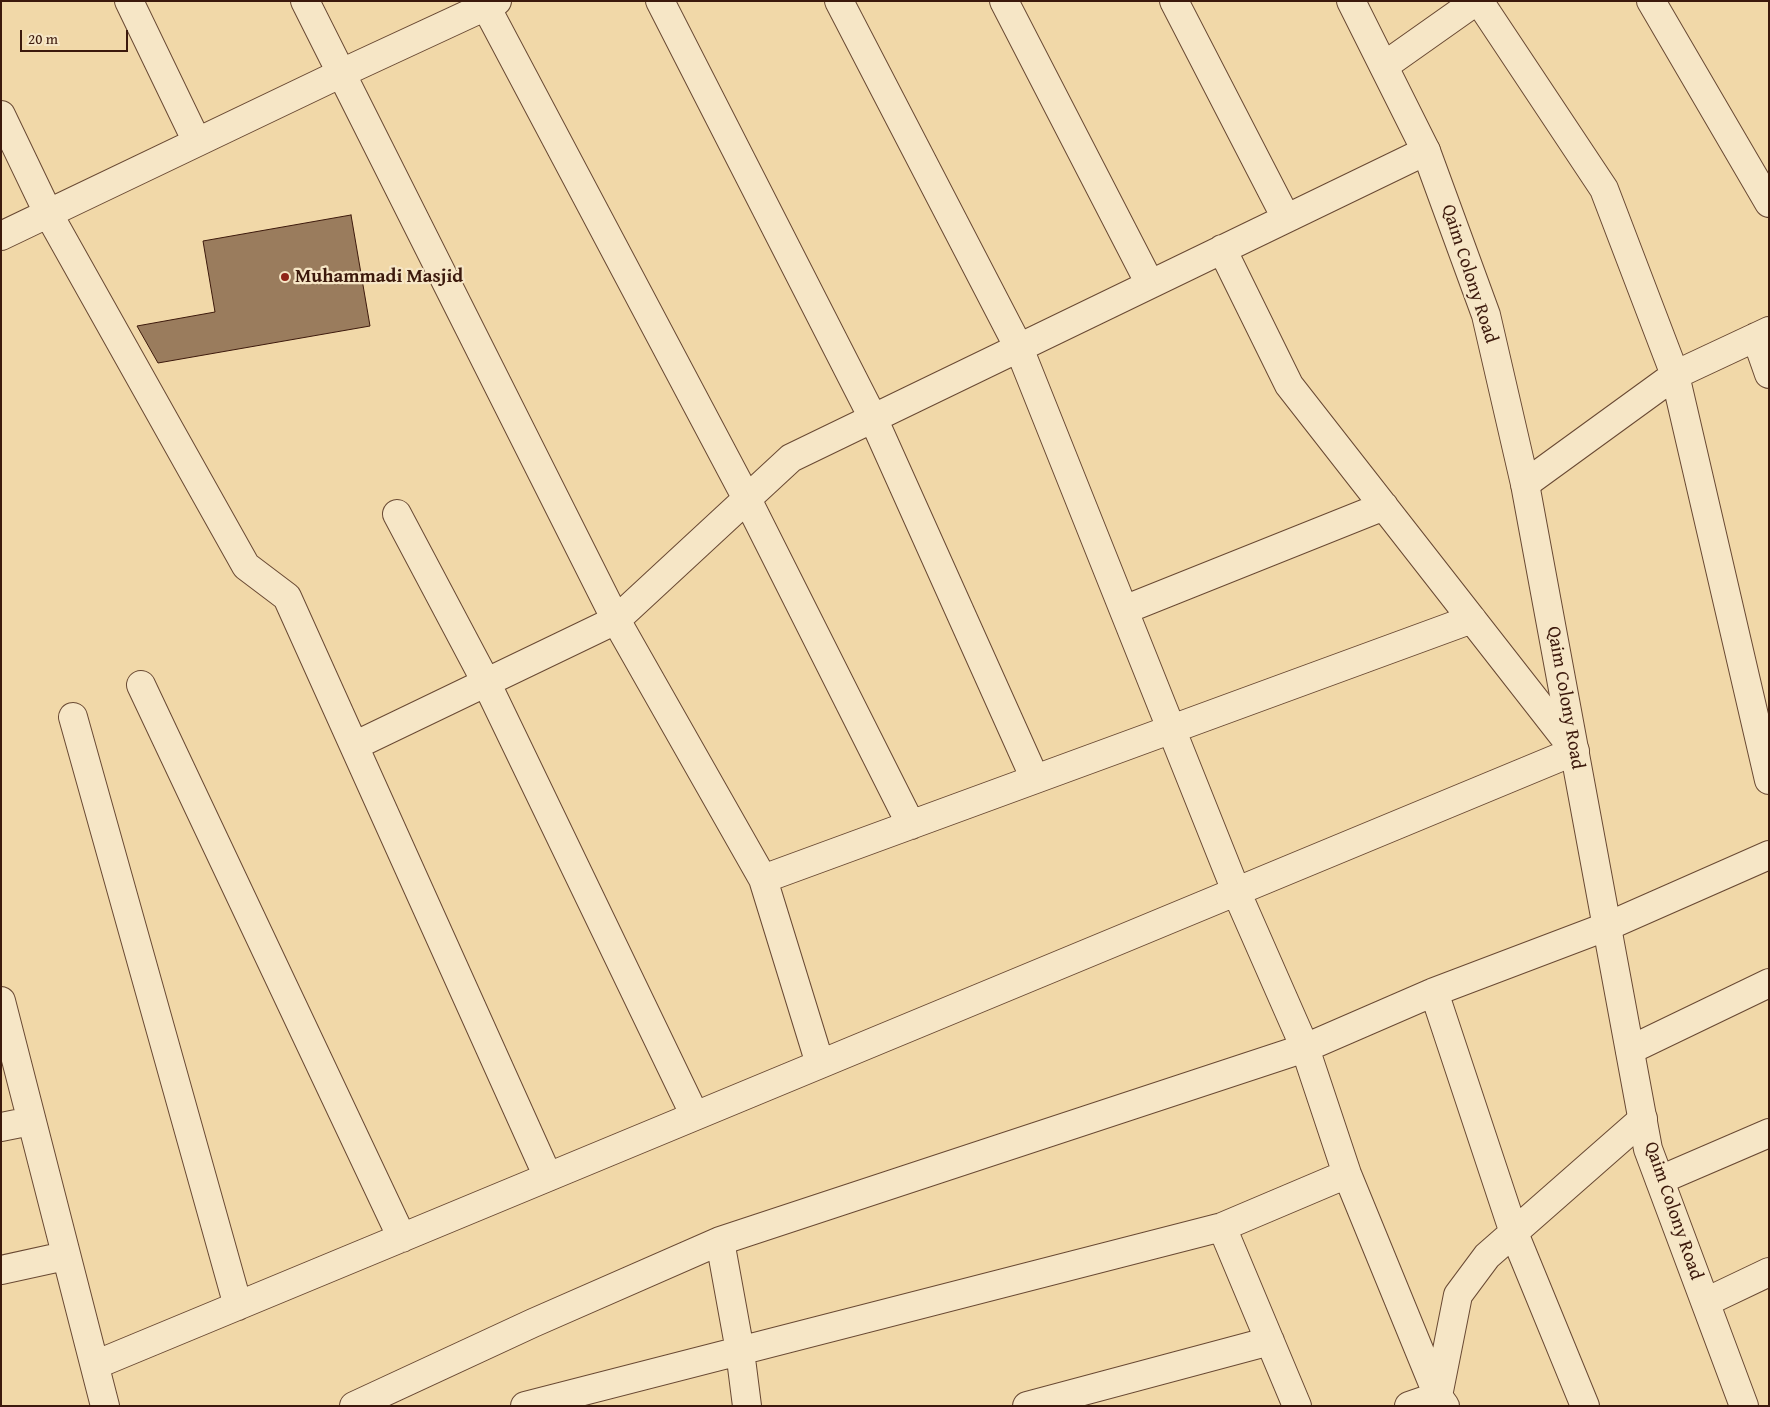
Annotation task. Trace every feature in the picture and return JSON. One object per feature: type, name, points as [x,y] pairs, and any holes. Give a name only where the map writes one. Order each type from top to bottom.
[{"type":"street","points":[[129,1],[197,142]]},
{"type":"street","points":[[305,1],[616,620],[763,879],[820,1064]]},
{"type":"street","points":[[660,1],[874,418],[1035,779]]},
{"type":"street","points":[[838,1],[1019,348],[1236,891],[1305,1048],[1347,1174],[1442,1401]]},
{"type":"street","points":[[1004,1],[1150,284]]},
{"type":"street","points":[[1174,1],[1286,218]]},
{"type":"street","name":"Qaim Colony Road","points":[[1351,1],[1426,151],[1486,316],[1525,484],[1648,1149],[1744,1406]]},
{"type":"street","points":[[1384,66],[1478,1],[1604,189],[1675,375],[1769,780]]},
{"type":"street","points":[[1651,1],[1769,203]]},
{"type":"street","points":[[1,236],[489,3],[747,499],[912,825]]},
{"type":"street","points":[[1,115],[48,213],[246,566],[287,597],[548,1177]]},
{"type":"street","points":[[354,746],[616,620],[791,458],[1426,151]]},
{"type":"street","points":[[95,1365],[1575,751],[1289,385],[1222,249]]},
{"type":"street","points":[[1525,484],[1675,375],[1762,334],[1769,374]]},
{"type":"street","points":[[1124,610],[1384,506]]},
{"type":"street","points":[[396,514],[486,682],[694,1116]]},
{"type":"street","points":[[763,879],[1472,619]]},
{"type":"street","points":[[142,685],[402,1238]]},
{"type":"street","points":[[73,717],[238,1306]]},
{"type":"street","points":[[354,1406],[533,1323],[720,1241],[1305,1048],[1434,992],[1608,926],[1769,855]]},
{"type":"street","points":[[1630,1050],[1769,982]]},
{"type":"street","points":[[1434,992],[1514,1233],[1585,1406]]},
{"type":"street","points":[[1,1002],[105,1406]]},
{"type":"street","points":[[1,1126],[31,1120]]},
{"type":"street","points":[[1442,1401],[1458,1295],[1487,1256],[1643,1120]]},
{"type":"street","points":[[1660,1180],[1769,1132]]},
{"type":"street","points":[[525,1406],[1222,1227],[1347,1174]]},
{"type":"street","points":[[1222,1227],[1298,1406]]},
{"type":"street","points":[[720,1241],[748,1406]]},
{"type":"street","points":[[1,1270],[66,1256]]},
{"type":"street","points":[[1706,1302],[1769,1272]]},
{"type":"street","points":[[1027,1406],[1270,1341]]},
{"type":"street","points":[[1409,1406],[1442,1401]]},
{"type":"building","name":"Muhammadi Masjid","points":[[351,215],[370,326],[158,363],[137,326],[215,312],[203,241]]},
{"type":"place","name":"Muhammadi Masjid","points":[[285,277]]}]
